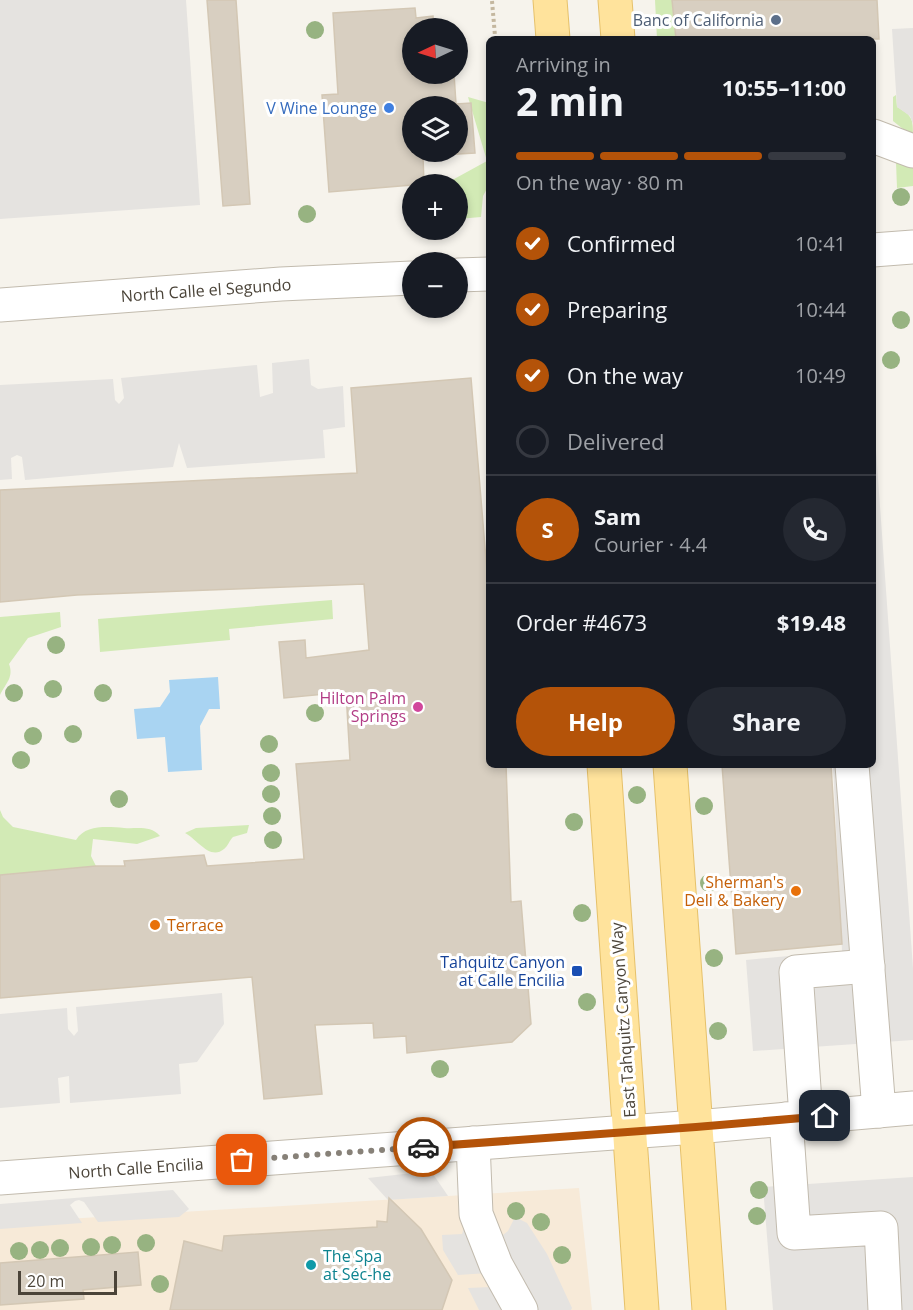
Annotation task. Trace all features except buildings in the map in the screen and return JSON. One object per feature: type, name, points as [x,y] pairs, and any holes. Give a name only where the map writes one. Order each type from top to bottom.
[{"type":"main road","points":[[550,0],[553,36]]},
{"type":"main road","points":[[615,0],[618,36]]},
{"type":"main road","name":"East Tahquitz Canyon Way","points":[[604,768],[642,1310]]},
{"type":"main road","points":[[670,768],[709,1310]]},
{"type":"street","points":[[876,137],[913,151]]},
{"type":"street","points":[[876,250],[913,247]]},
{"type":"street","points":[[468,275],[486,274]]},
{"type":"street","name":"North Calle el Segundo","points":[[0,305],[281,284],[402,278]]},
{"type":"street","points":[[852,768],[879,1111]]},
{"type":"street","points":[[868,966],[796,972],[794,1233],[881,1228],[885,1310]]},
{"type":"street","name":"North Calle Encilia","points":[[0,1178],[631,1132],[913,1108]]},
{"type":"street","points":[[473,1143],[476,1214],[496,1265],[521,1310]]},
{"type":"path","points":[[492,1],[495,36]]},
{"type":"shaded area","points":[[0,0],[186,0],[200,205],[0,219]]},
{"type":"shaded area","points":[[913,28],[913,124],[910,116],[897,107],[892,29]]},
{"type":"shaded area","points":[[309,359],[311,385],[318,389],[343,386],[345,427],[323,430],[325,458],[187,468],[179,443],[173,467],[25,480],[22,457],[17,455],[11,458],[12,479],[0,480],[0,385],[113,379],[115,400],[119,404],[124,398],[121,378],[257,365],[260,397],[273,393],[272,363]]},
{"type":"shaded area","points":[[876,450],[913,968],[913,1040],[753,1051],[746,960],[842,951],[833,768],[876,768]]},
{"type":"shaded area","points":[[222,993],[224,1024],[197,1062],[179,1064],[181,1094],[70,1103],[69,1076],[58,1078],[60,1103],[0,1108],[0,1014],[67,1008],[68,1029],[74,1036],[78,1031],[76,1007]]},
{"type":"shaded area","points":[[431,1171],[448,1196],[388,1200],[368,1178]]},
{"type":"shaded area","points":[[913,1177],[913,1310],[773,1310],[763,1187]]},
{"type":"shaded area","points":[[579,1188],[592,1310],[0,1310],[0,1223]]},
{"type":"shaded area","points":[[173,1190],[189,1209],[179,1217],[98,1222],[84,1202],[79,1200],[70,1205],[82,1223],[0,1229],[0,1204]]},
{"type":"shaded area","points":[[515,1217],[527,1223],[547,1254],[571,1310],[479,1310],[468,1288],[491,1287],[488,1273],[458,1275],[443,1250],[442,1235],[462,1234],[465,1224],[503,1235],[508,1231]]},
{"type":"green space","points":[[655,0],[672,0],[676,36],[657,36]]},
{"type":"green space","points":[[896,95],[897,107],[911,119],[913,137],[893,121],[893,97]]},
{"type":"green space","points":[[468,97],[486,102],[486,158]]},
{"type":"green space","points":[[486,162],[486,190],[483,196],[481,217],[468,218],[468,174],[463,174]]},
{"type":"green space","points":[[896,162],[913,168],[913,186],[897,188]]},
{"type":"green space","points":[[332,600],[333,619],[229,629],[230,640],[100,652],[98,619]]},
{"type":"green space","points":[[60,612],[61,627],[28,638],[9,664],[10,676],[0,695],[0,617]]},
{"type":"green space","points":[[0,810],[3,817],[13,827],[76,840],[85,831],[104,827],[144,828],[160,836],[137,844],[93,839],[91,856],[96,866],[0,875]]},
{"type":"green space","points":[[249,825],[247,833],[233,837],[219,852],[209,851],[185,833],[196,828]]},
{"type":"water","points":[[218,677],[220,709],[209,709],[200,726],[202,770],[168,772],[165,737],[137,739],[134,709],[160,707],[170,692],[169,680]]},
{"type":"way so far","points":[[242,1160],[423,1147]]},
{"type":"place","name":"Banc of California","points":[[776,20]]},
{"type":"place","name":"V Wine Lounge","points":[[389,108]]},
{"type":"place","name":"Hilton Palm Springs","points":[[418,707]]},
{"type":"place","name":"Sherman's Deli & Bakery","points":[[796,891]]},
{"type":"place","name":"Terrace","points":[[155,925]]},
{"type":"place","name":"Tahquitz Canyon at Calle Encilia","points":[[577,971]]},
{"type":"place","name":"The Spa at Séc-he","points":[[311,1265]]},
{"type":"route","points":[[423,1147],[825,1116]]}]
